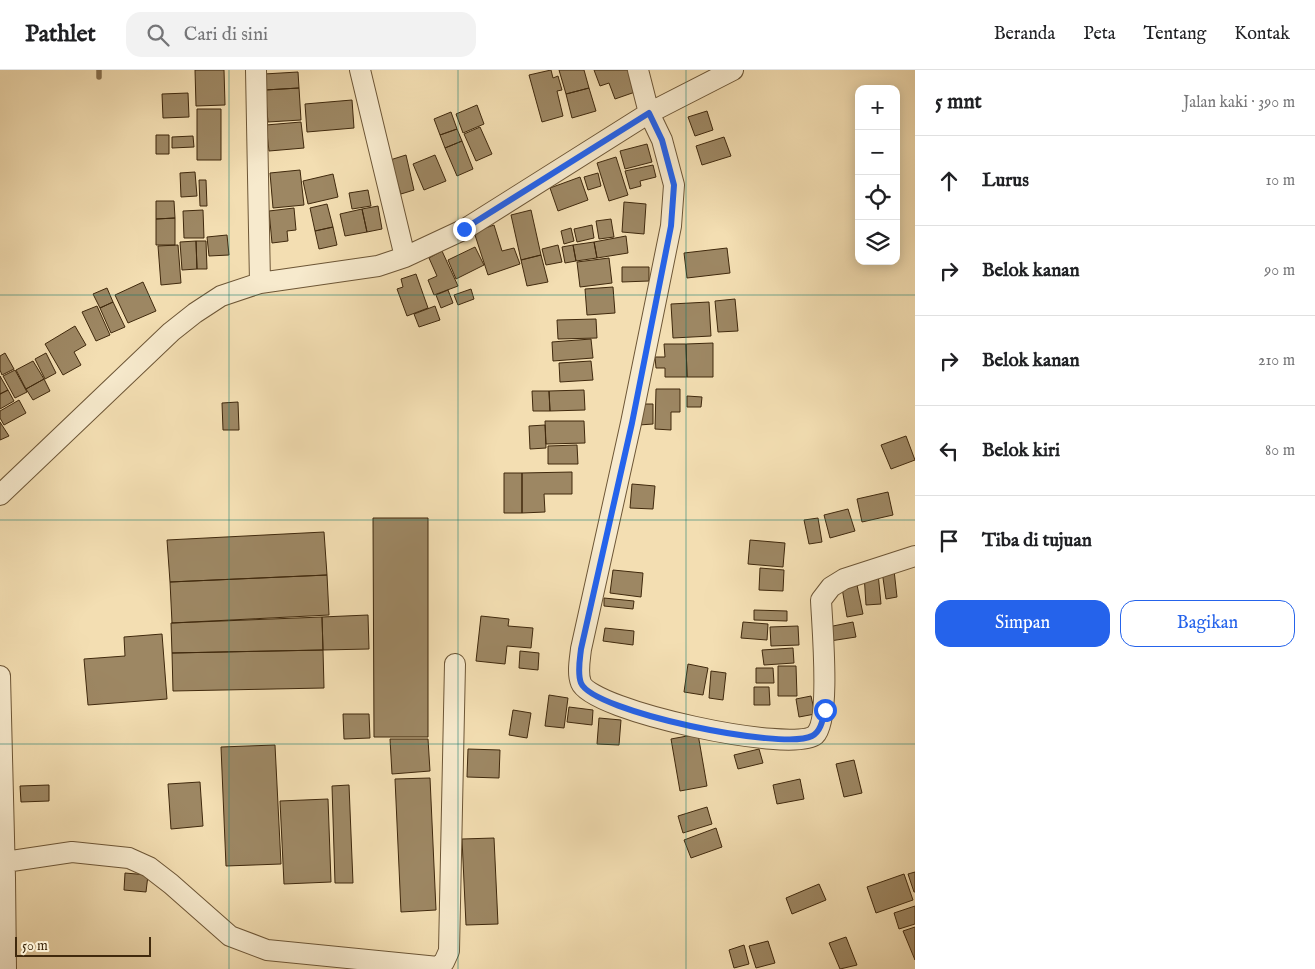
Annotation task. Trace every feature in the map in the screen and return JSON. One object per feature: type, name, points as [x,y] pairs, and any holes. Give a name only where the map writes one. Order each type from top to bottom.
[{"type":"street","points":[[256,70],[260,283]]},
{"type":"street","points":[[360,70],[405,257]]},
{"type":"street","points":[[638,70],[649,113],[662,140],[674,185],[671,226],[632,423],[581,649],[579,669],[581,683],[593,696],[648,716],[707,729],[766,738],[810,738],[817,732],[825,710],[821,600],[831,587],[844,579],[915,556]]},
{"type":"street","points":[[0,496],[171,332],[221,296],[260,283],[378,266],[405,257],[464,229],[649,113],[732,70]]},
{"type":"street","points":[[3,873],[72,852],[129,858],[149,867],[230,936],[267,950],[438,967],[444,962],[448,951],[455,664]]},
{"type":"street","points":[[0,676],[6,969]]},
{"type":"building","points":[[195,70],[224,70],[225,105],[196,106]]},
{"type":"building","points":[[551,70],[553,78],[558,76],[562,90],[557,91],[563,116],[542,122],[529,75]]},
{"type":"building","points":[[559,70],[584,70],[589,88],[566,94]]},
{"type":"building","points":[[594,70],[631,70],[638,91],[615,99],[609,83],[600,86]]},
{"type":"building","points":[[298,72],[299,88],[265,90],[264,74]]},
{"type":"building","points":[[299,88],[301,120],[268,122],[265,90]]},
{"type":"building","points":[[589,88],[596,111],[572,118],[566,94]]},
{"type":"building","points":[[188,93],[189,117],[163,118],[162,94]]},
{"type":"building","points":[[352,100],[354,128],[307,132],[305,104]]},
{"type":"building","points":[[477,105],[484,124],[463,133],[456,114]]},
{"type":"building","points":[[197,109],[221,109],[221,160],[197,160]]},
{"type":"building","points":[[707,111],[713,130],[695,136],[688,117]]},
{"type":"building","points":[[451,112],[457,129],[440,135],[434,119]]},
{"type":"building","points":[[301,122],[304,148],[269,151],[266,125]]},
{"type":"building","points":[[480,127],[492,154],[476,161],[464,134]]},
{"type":"building","points":[[457,129],[462,141],[445,148],[440,135]]},
{"type":"building","points":[[156,135],[169,135],[169,154],[156,154]]},
{"type":"building","points":[[193,136],[194,147],[172,148],[172,137]]},
{"type":"building","points":[[724,137],[731,156],[702,165],[696,146]]},
{"type":"building","points":[[462,141],[473,169],[457,176],[445,148]]},
{"type":"building","points":[[647,144],[652,162],[625,169],[620,151]]},
{"type":"building","points":[[406,155],[414,190],[401,194],[390,160]]},
{"type":"building","points":[[435,155],[446,181],[424,190],[413,164]]},
{"type":"building","points":[[616,157],[628,195],[609,201],[597,163]]},
{"type":"building","points":[[653,165],[656,177],[640,181],[641,186],[630,189],[625,171]]},
{"type":"building","points":[[300,170],[304,205],[273,208],[270,173]]},
{"type":"building","points":[[195,172],[197,196],[181,197],[180,173]]},
{"type":"building","points":[[598,173],[601,186],[588,190],[584,177]]},
{"type":"building","points":[[333,174],[338,197],[308,204],[303,181]]},
{"type":"building","points":[[580,177],[588,200],[558,211],[550,188]]},
{"type":"building","points":[[199,180],[206,180],[207,206],[200,206]]},
{"type":"building","points":[[368,190],[371,206],[352,209],[349,193]]},
{"type":"building","points":[[156,201],[174,201],[175,218],[156,219]]},
{"type":"building","points":[[624,202],[646,204],[644,234],[622,232]]},
{"type":"building","points":[[327,204],[333,227],[315,231],[310,208]]},
{"type":"building","points":[[378,206],[382,229],[367,232],[362,209]]},
{"type":"building","points":[[294,208],[296,230],[287,231],[288,241],[272,243],[269,211]]},
{"type":"building","points":[[362,209],[367,232],[345,236],[340,214]]},
{"type":"building","points":[[203,210],[204,238],[184,238],[183,211]]},
{"type":"building","points":[[531,210],[541,255],[521,260],[511,215]]},
{"type":"building","points":[[175,218],[175,245],[156,245],[156,219]]},
{"type":"building","points":[[611,219],[614,237],[599,239],[596,221]]},
{"type":"building","points":[[494,225],[502,251],[514,248],[520,264],[488,275],[474,232]]},
{"type":"building","points":[[592,225],[594,238],[577,242],[574,229]]},
{"type":"building","points":[[333,227],[337,245],[319,249],[315,231]]},
{"type":"building","points":[[571,228],[574,241],[564,244],[561,231]]},
{"type":"building","points":[[227,235],[229,255],[209,256],[207,237]]},
{"type":"building","points":[[626,236],[628,253],[597,258],[594,242]]},
{"type":"building","points":[[196,241],[206,241],[207,269],[197,269]]},
{"type":"building","points":[[196,241],[197,269],[182,270],[180,242]]},
{"type":"building","points":[[594,242],[597,258],[576,261],[573,245]]},
{"type":"building","points":[[178,245],[181,283],[161,285],[158,246]]},
{"type":"building","points":[[558,245],[562,262],[546,265],[542,249]]},
{"type":"building","points":[[573,245],[576,261],[565,263],[562,247]]},
{"type":"building","points":[[475,247],[484,265],[456,279],[448,260]]},
{"type":"building","points":[[727,248],[730,273],[687,278],[684,253]]},
{"type":"building","points":[[442,251],[458,286],[434,295],[428,280],[437,276],[429,258]]},
{"type":"building","points":[[541,255],[548,282],[527,286],[521,260]]},
{"type":"building","points":[[609,258],[612,283],[580,287],[577,262]]},
{"type":"building","points":[[622,267],[649,267],[649,281],[622,282]]},
{"type":"building","points":[[416,274],[428,308],[407,316],[397,289],[403,287],[401,279]]},
{"type":"building","points":[[143,282],[156,311],[128,323],[115,295]]},
{"type":"building","points":[[613,287],[615,313],[587,315],[585,289]]},
{"type":"building","points":[[107,288],[113,302],[100,308],[93,294]]},
{"type":"building","points":[[471,289],[474,299],[458,305],[454,295]]},
{"type":"building","points":[[448,290],[453,303],[441,308],[436,295]]},
{"type":"building","points":[[735,299],[738,331],[718,332],[715,301]]},
{"type":"building","points":[[113,302],[125,327],[111,333],[100,308]]},
{"type":"building","points":[[709,302],[711,336],[673,338],[671,304]]},
{"type":"building","points":[[97,306],[110,335],[96,341],[82,312]]},
{"type":"building","points":[[435,306],[440,320],[419,327],[414,314]]},
{"type":"building","points":[[596,319],[597,338],[558,339],[557,320]]},
{"type":"building","points":[[75,326],[86,345],[74,352],[81,365],[63,375],[45,344]]},
{"type":"building","points":[[591,339],[593,358],[553,361],[552,342]]},
{"type":"building","points":[[713,343],[713,377],[687,377],[686,344]]},
{"type":"building","points":[[664,344],[686,344],[687,377],[665,377],[665,368],[656,368],[655,357],[665,357]]},
{"type":"building","points":[[5,353],[14,369],[2,375],[0,356]]},
{"type":"building","points":[[46,353],[56,373],[45,379],[35,359]]},
{"type":"building","points":[[33,361],[44,379],[26,389],[16,370]]},
{"type":"building","points":[[591,361],[593,380],[560,382],[559,363]]},
{"type":"building","points":[[15,370],[27,392],[15,398],[3,376]]},
{"type":"building","points":[[0,376],[8,390],[0,394]]},
{"type":"building","points":[[44,379],[50,391],[33,400],[26,389]]},
{"type":"building","points":[[656,389],[680,389],[680,412],[671,412],[671,430],[655,429]]},
{"type":"building","points":[[8,390],[14,401],[0,409],[0,394]]},
{"type":"building","points":[[584,390],[585,410],[550,411],[549,391]]},
{"type":"building","points":[[532,391],[549,391],[550,411],[533,411]]},
{"type":"building","points":[[687,396],[702,397],[701,407],[687,407]]},
{"type":"building","points":[[19,400],[26,413],[4,425],[0,418],[0,411]]},
{"type":"building","points":[[238,402],[239,430],[223,430],[222,403]]},
{"type":"building","points":[[638,404],[653,404],[653,424],[639,425]]},
{"type":"building","points":[[545,421],[584,421],[585,443],[546,444]]},
{"type":"building","points":[[0,422],[9,436],[0,440]]},
{"type":"building","points":[[545,425],[546,448],[530,449],[529,426]]},
{"type":"building","points":[[906,436],[915,460],[891,469],[881,445]]},
{"type":"building","points":[[577,445],[578,464],[548,464],[548,446]]},
{"type":"building","points":[[572,472],[572,494],[544,494],[545,512],[522,513],[522,473]]},
{"type":"building","points":[[504,473],[522,473],[522,513],[504,513]]},
{"type":"building","points":[[632,484],[655,486],[653,509],[630,508]]},
{"type":"building","points":[[888,492],[893,515],[862,522],[857,499]]},
{"type":"building","points":[[848,509],[855,531],[830,538],[824,515]]},
{"type":"building","points":[[373,518],[428,518],[428,737],[374,737]]},
{"type":"building","points":[[818,518],[822,542],[809,544],[804,520]]},
{"type":"building","points":[[324,532],[327,575],[170,582],[167,540]]},
{"type":"building","points":[[750,540],[785,543],[783,567],[748,564]]},
{"type":"building","points":[[760,568],[784,570],[783,591],[759,590]]},
{"type":"building","points":[[613,570],[643,573],[641,597],[610,593]]},
{"type":"building","points":[[894,570],[897,597],[886,599],[882,571]]},
{"type":"building","points":[[878,573],[881,604],[866,605],[864,574]]},
{"type":"building","points":[[327,575],[329,615],[172,623],[170,582]]},
{"type":"building","points":[[857,585],[863,614],[847,617],[842,588]]},
{"type":"building","points":[[604,598],[634,601],[633,609],[604,606]]},
{"type":"building","points":[[754,610],[787,611],[787,621],[754,620]]},
{"type":"building","points":[[368,615],[369,649],[323,650],[322,617]]},
{"type":"building","points":[[481,616],[509,619],[508,626],[533,628],[531,648],[507,646],[505,664],[476,661]]},
{"type":"building","points":[[322,617],[323,650],[172,653],[171,623]]},
{"type":"building","points":[[743,622],[768,624],[767,640],[741,638]]},
{"type":"building","points":[[853,622],[856,637],[830,641],[828,627]]},
{"type":"building","points":[[798,626],[799,645],[771,646],[770,627]]},
{"type":"building","points":[[605,628],[634,631],[633,645],[603,641]]},
{"type":"building","points":[[162,634],[167,699],[88,705],[84,659],[125,656],[124,637]]},
{"type":"building","points":[[793,648],[794,663],[764,665],[762,650]]},
{"type":"building","points":[[323,650],[324,688],[173,691],[172,653]]},
{"type":"building","points":[[520,651],[539,653],[538,670],[519,668]]},
{"type":"building","points":[[688,664],[708,668],[703,695],[684,692]]},
{"type":"building","points":[[778,666],[796,666],[797,696],[778,696]]},
{"type":"building","points":[[756,668],[773,668],[774,683],[756,683]]},
{"type":"building","points":[[711,671],[726,673],[723,700],[709,698]]},
{"type":"building","points":[[754,687],[769,687],[770,705],[754,705]]},
{"type":"building","points":[[549,695],[568,698],[564,728],[545,726]]},
{"type":"building","points":[[811,696],[815,714],[799,717],[796,699]]},
{"type":"building","points":[[569,707],[593,710],[592,725],[567,722]]},
{"type":"building","points":[[513,710],[531,713],[527,738],[509,735]]},
{"type":"building","points":[[343,714],[369,714],[370,738],[344,739]]},
{"type":"building","points":[[599,718],[621,720],[619,745],[597,744]]},
{"type":"building","points":[[698,734],[707,786],[680,791],[671,739]]},
{"type":"building","points":[[390,739],[428,739],[430,771],[392,774]]},
{"type":"building","points":[[275,745],[281,864],[226,866],[221,747]]},
{"type":"building","points":[[468,749],[500,750],[499,778],[467,777]]},
{"type":"building","points":[[759,749],[763,763],[738,769],[734,755]]},
{"type":"building","points":[[854,760],[862,793],[844,797],[836,764]]},
{"type":"building","points":[[430,778],[436,910],[401,912],[395,779]]},
{"type":"building","points":[[800,779],[804,799],[777,804],[773,785]]},
{"type":"building","points":[[200,782],[203,826],[171,829],[168,784]]},
{"type":"building","points":[[49,785],[49,801],[21,802],[20,786]]},
{"type":"building","points":[[349,785],[353,883],[335,883],[332,786]]},
{"type":"building","points":[[328,799],[331,882],[284,884],[280,801]]},
{"type":"building","points":[[707,807],[712,824],[683,833],[678,816]]},
{"type":"building","points":[[716,828],[722,847],[691,858],[684,840]]},
{"type":"building","points":[[494,838],[498,924],[466,925],[462,839]]},
{"type":"building","points":[[915,872],[915,892],[914,892],[908,874]]},
{"type":"building","points":[[125,873],[148,875],[146,892],[124,890]]},
{"type":"building","points":[[904,874],[913,900],[876,913],[867,887]]},
{"type":"building","points":[[819,884],[826,900],[792,914],[786,898]]},
{"type":"building","points":[[915,906],[915,924],[899,929],[894,913]]},
{"type":"building","points":[[915,927],[915,960],[903,931]]},
{"type":"building","points":[[846,937],[857,965],[840,969],[829,943]]},
{"type":"building","points":[[768,941],[775,963],[756,968],[749,946]]},
{"type":"building","points":[[744,945],[749,964],[734,968],[729,950]]},
{"type":"waterway","points":[[99,70],[99,77]]},
{"type":"route","points":[[464,229],[649,113],[662,140],[674,185],[671,226],[632,423],[581,649],[579,669],[581,683],[593,696],[648,716],[707,729],[766,738],[810,738],[817,732],[825,710]]}]
